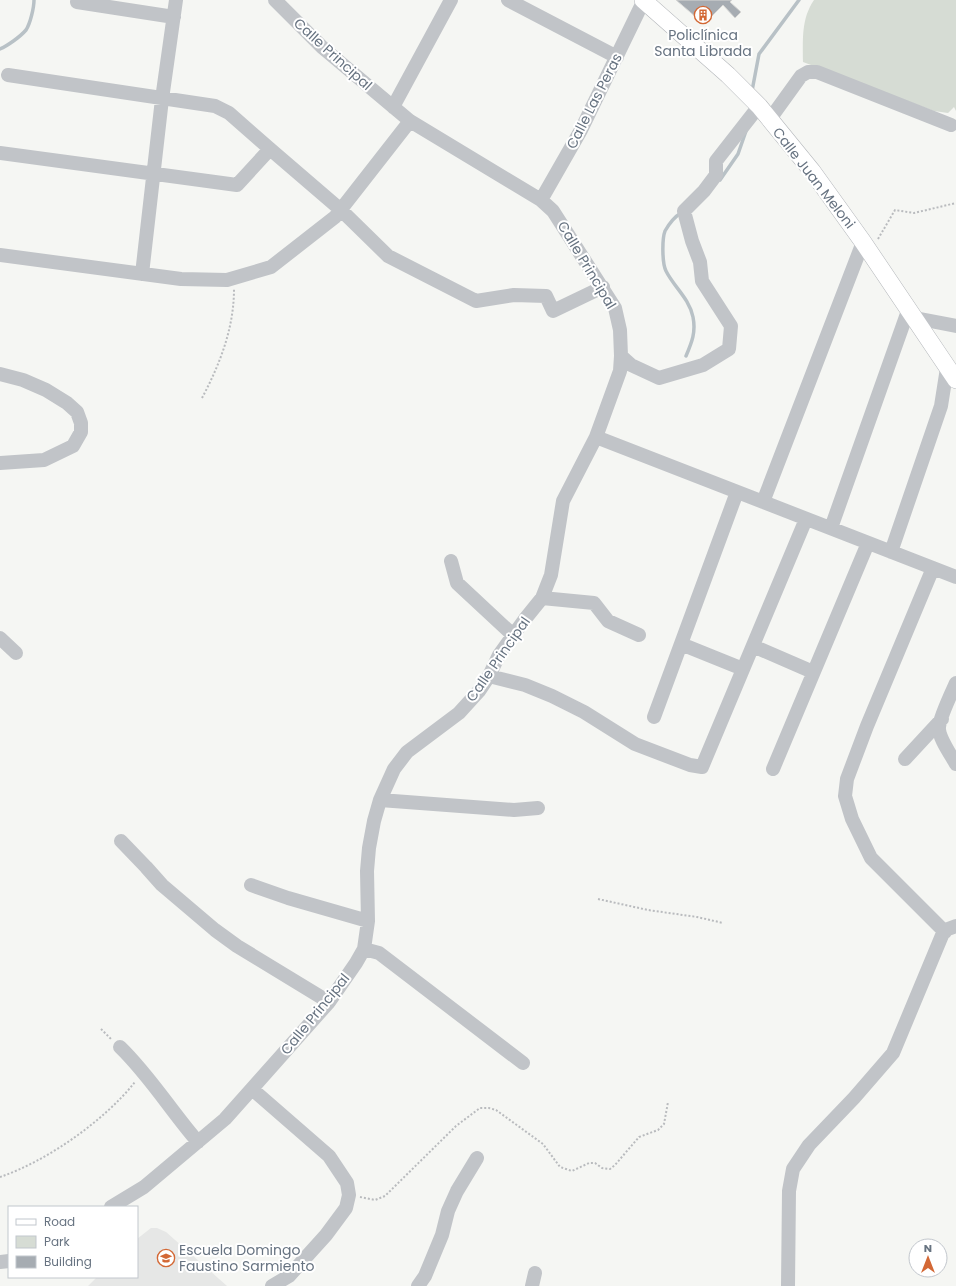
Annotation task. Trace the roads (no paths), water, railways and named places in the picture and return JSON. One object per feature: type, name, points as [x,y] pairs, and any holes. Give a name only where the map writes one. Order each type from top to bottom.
[{"type":"main road","name":"Calle Juan Meloni","points":[[644,0],[733,80],[756,108],[770,120],[812,171],[867,247],[951,374]]},
{"type":"street","points":[[142,274],[162,99],[176,0]]},
{"type":"street","name":"Calle Principal","points":[[113,1206],[144,1187],[225,1119],[329,1002],[356,963],[364,949],[368,921],[367,871],[369,848],[380,800],[394,769],[407,752],[459,712],[479,691],[489,676],[499,655],[542,598],[551,575],[563,501],[596,437],[620,371],[620,330],[615,308],[554,210],[541,200],[410,121],[323,48],[275,0]]},
{"type":"street","points":[[393,107],[451,0]]},
{"type":"street","points":[[508,0],[617,57]]},
{"type":"street","name":"Calle Las Peras","points":[[541,200],[581,130],[644,0]]},
{"type":"street","points":[[77,2],[174,17]]},
{"type":"street","points":[[770,120],[801,76],[808,72],[817,72],[951,125]]},
{"type":"street","points":[[8,75],[215,106],[229,113],[341,210],[388,256],[476,301],[514,295],[546,296],[553,311],[603,287]]},
{"type":"street","points":[[621,356],[631,365],[659,378],[703,365],[729,349],[731,326],[702,281],[700,262],[692,241],[684,212],[704,191],[716,175],[716,162],[756,108]]},
{"type":"street","points":[[0,255],[181,279],[227,280],[272,267],[335,217],[410,121]]},
{"type":"street","points":[[0,152],[237,185],[270,149]]},
{"type":"street","points":[[763,502],[867,247]]},
{"type":"street","points":[[831,528],[912,313],[956,326]]},
{"type":"street","points":[[0,374],[22,380],[46,390],[67,403],[77,412],[81,423],[81,432],[73,446],[44,460],[0,463]]},
{"type":"street","points":[[891,552],[951,374]]},
{"type":"street","points":[[596,437],[891,552],[956,575]]},
{"type":"street","points":[[654,717],[737,492]]},
{"type":"street","points":[[489,676],[525,685],[552,696],[584,712],[635,744],[690,765],[702,767],[806,519]]},
{"type":"street","points":[[773,769],[868,543]]},
{"type":"street","points":[[451,561],[457,583],[513,635]]},
{"type":"street","points":[[788,1286],[789,1191],[793,1169],[808,1145],[854,1098],[893,1053],[941,937],[950,929],[871,858],[852,819],[845,796],[847,779],[933,568]]},
{"type":"street","points":[[542,598],[594,603],[608,621],[638,635]]},
{"type":"street","points":[[0,638],[16,653]]},
{"type":"street","points":[[681,644],[743,668]]},
{"type":"street","points":[[753,646],[813,672]]},
{"type":"street","points":[[956,683],[939,728],[943,741],[956,764]]},
{"type":"street","points":[[905,759],[942,718]]},
{"type":"street","points":[[380,800],[514,810],[538,808]]},
{"type":"street","points":[[121,841],[162,885],[215,930],[237,946],[329,1002]]},
{"type":"street","points":[[251,885],[288,898],[368,921]]},
{"type":"street","points":[[364,949],[379,953],[524,1063]]},
{"type":"street","points":[[120,1047],[144,1072],[198,1142]]},
{"type":"street","points":[[252,1089],[314,1142],[328,1156],[347,1183],[349,1195],[346,1208],[326,1235],[289,1276],[272,1286]]},
{"type":"street","points":[[418,1286],[425,1276],[439,1242],[448,1211],[457,1191],[477,1158]]},
{"type":"waterway","points":[[0,49],[20,36],[26,30],[32,16],[34,0]]},
{"type":"waterway","points":[[752,91],[759,54],[799,0]]},
{"type":"waterway","points":[[720,180],[738,154],[746,131]]},
{"type":"waterway","points":[[681,213],[672,221],[665,231],[663,251],[666,271],[685,298],[693,317],[693,337],[686,356]]},
{"type":"place","name":"Policlínica Santa Librada","points":[[703,15]]},
{"type":"place","name":"Escuela Domingo Faustino Sarmiento","points":[[166,1258]]}]
